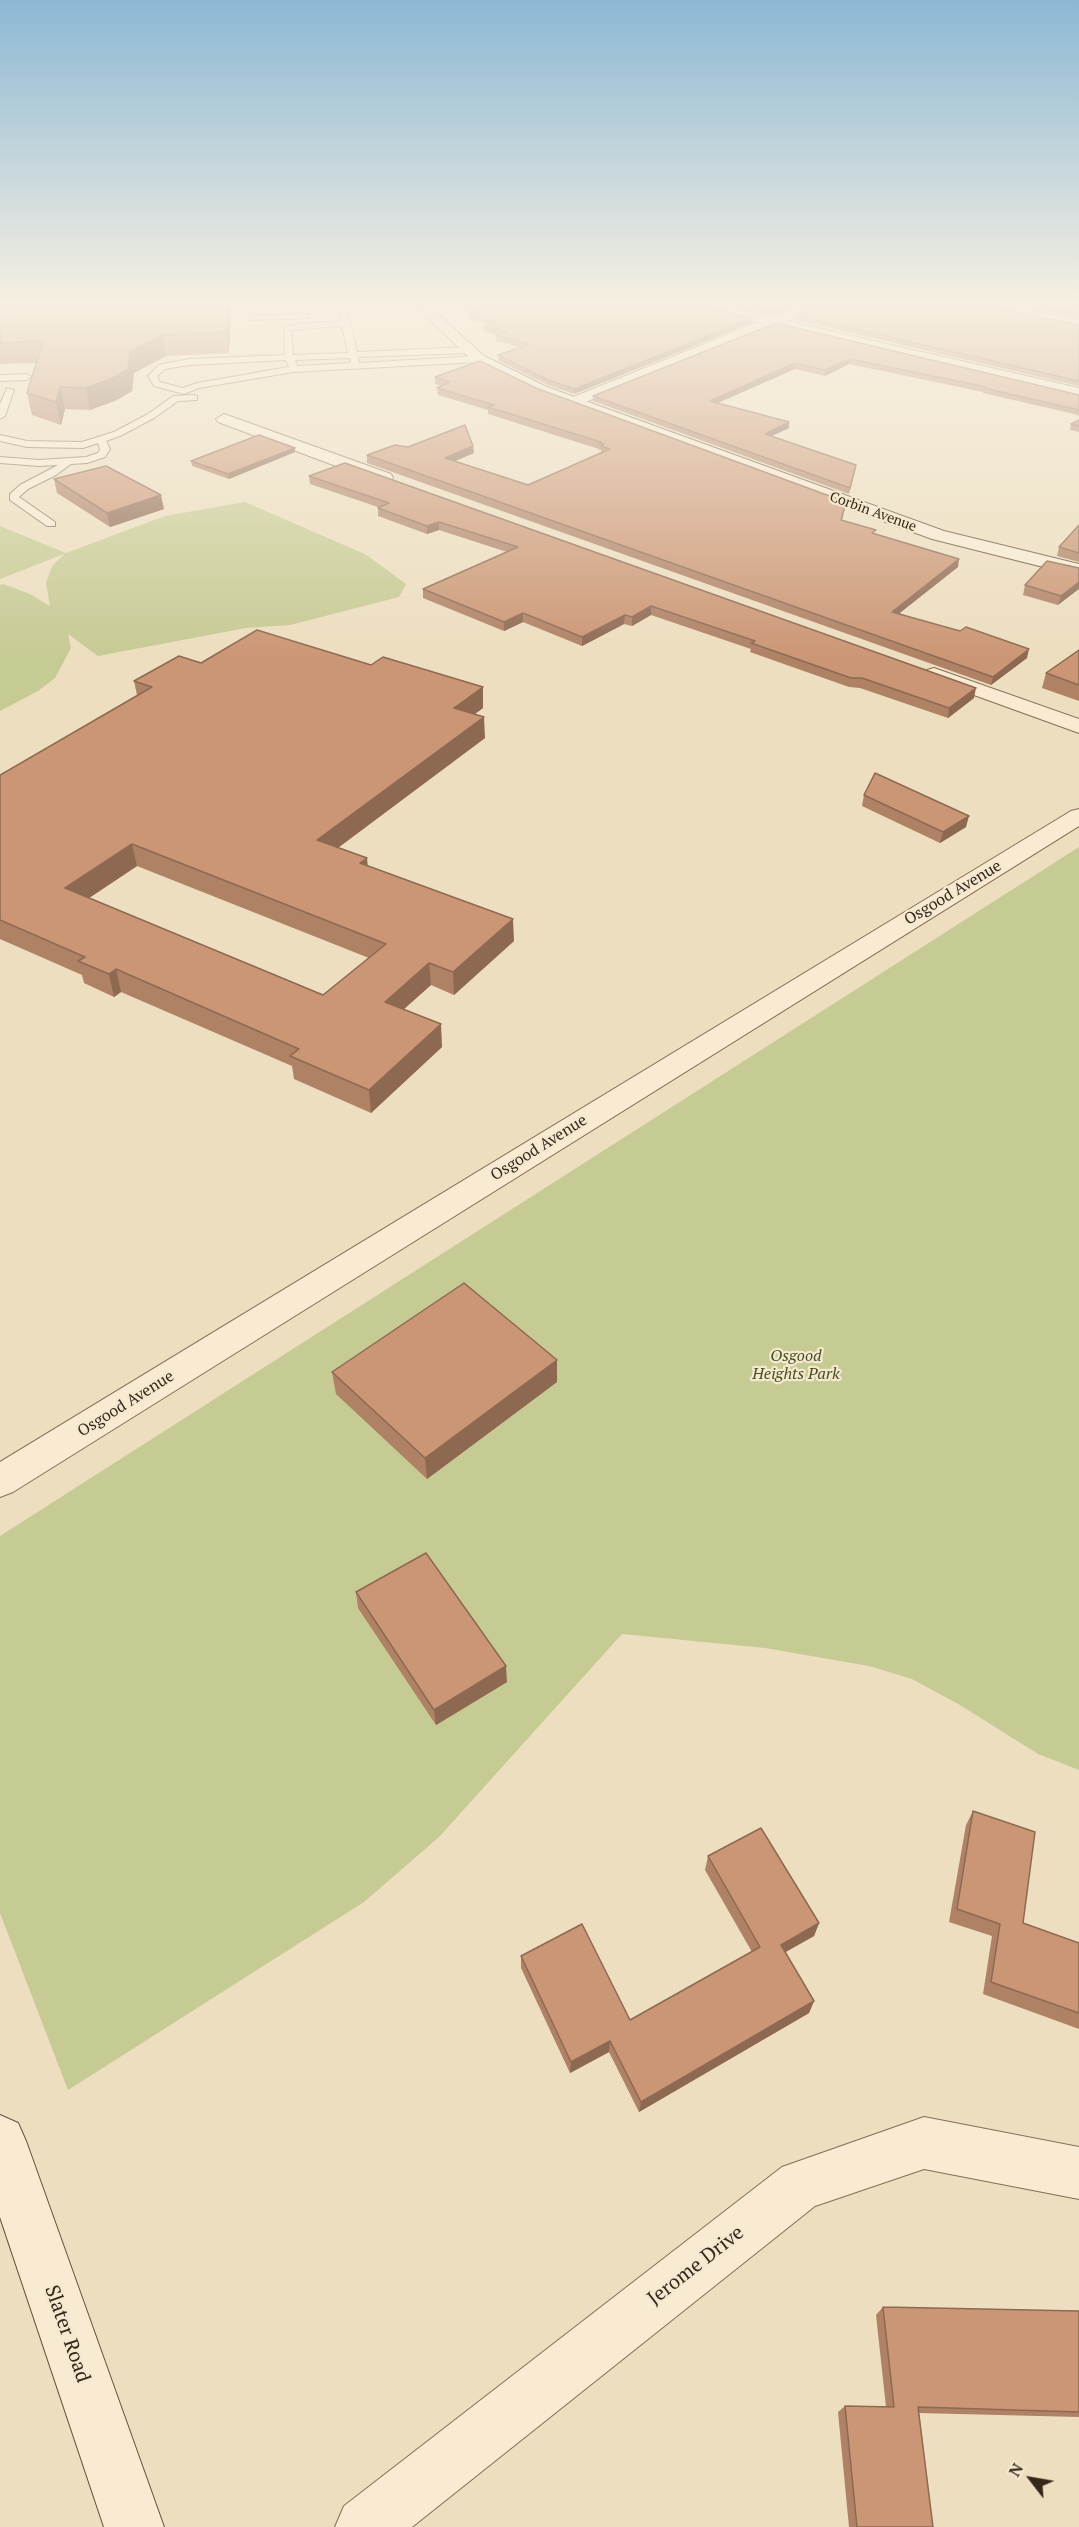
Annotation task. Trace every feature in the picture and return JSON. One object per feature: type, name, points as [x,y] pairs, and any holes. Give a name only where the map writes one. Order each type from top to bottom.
[{"type":"street","points":[[237,424],[406,486]]},
{"type":"street","name":"Corbin Avenue","points":[[633,424],[938,535],[1015,556],[1079,570]]},
{"type":"street","points":[[911,666],[1079,726]]},
{"type":"street","name":"Osgood Avenue","points":[[0,1481],[1079,816]]},
{"type":"street","name":"Slater Road","points":[[0,2141],[134,2527]]},
{"type":"street","name":"Jerome Drive","points":[[365,2527],[800,2185],[924,2144],[1079,2173]]},
{"type":"lane","points":[[0,438],[27,444],[62,447],[83,445],[102,441],[135,424]]},
{"type":"lane","points":[[0,460],[67,463],[102,454],[105,449],[102,441]]},
{"type":"lane","points":[[51,524],[15,500],[14,496],[24,487],[53,473],[67,463]]},
{"type":"green space","points":[[245,502],[365,554],[406,584],[399,597],[290,625],[246,628],[98,656],[68,634],[71,648],[55,678],[38,691],[0,711],[0,585],[3,584],[30,594],[50,606],[46,583],[52,566],[64,554],[0,579],[0,526],[66,553],[165,516]]},
{"type":"green space","name":"Osgood Heights Park","points":[[1079,847],[1079,1770],[1038,1754],[960,1705],[912,1679],[869,1666],[765,1648],[622,1634],[439,1837],[364,1902],[68,2090],[0,1913],[0,1536]]},
{"type":"building","points":[[543,424],[634,424],[846,502],[841,520],[876,530],[872,533],[959,559],[892,612],[960,631],[966,627],[1029,649],[993,677],[367,455],[395,445],[408,447],[465,425],[473,446],[445,458],[528,485],[610,449],[601,446],[604,444],[599,443],[601,442]]},
{"type":"building","points":[[671,424],[785,424],[765,434],[856,465],[850,488]]},
{"type":"building","points":[[259,435],[295,448],[228,474],[191,461]]},
{"type":"building","points":[[345,463],[976,688],[949,708],[862,678],[851,678],[751,643],[755,641],[651,606],[632,617],[625,615],[582,637],[523,613],[504,622],[423,589],[518,547],[439,522],[427,526],[378,508],[389,503],[309,476]]},
{"type":"building","points":[[106,466],[161,495],[107,513],[54,479]]},
{"type":"building","points":[[1079,525],[1079,553],[1059,547]]},
{"type":"building","points":[[1047,561],[1079,568],[1079,582],[1061,596],[1025,585]]},
{"type":"building","points":[[257,630],[371,665],[383,657],[483,687],[454,708],[484,717],[317,840],[367,858],[360,863],[513,919],[453,972],[429,963],[385,1002],[441,1024],[369,1090],[290,1056],[299,1049],[116,969],[109,974],[78,961],[85,957],[0,920],[0,775],[152,687],[134,681],[179,656],[201,663]],"holes":[[[132,844],[386,944],[323,995],[65,888]]]},
{"type":"building","points":[[1079,650],[1079,685],[1046,673]]},
{"type":"building","points":[[875,773],[969,816],[943,832],[864,795]]},
{"type":"building","points":[[464,1283],[557,1360],[425,1458],[332,1372]]},
{"type":"building","points":[[426,1553],[506,1666],[434,1710],[356,1592]]},
{"type":"building","points":[[973,1811],[1035,1832],[1023,1923],[1079,1943],[1079,2013],[991,1982],[1000,1924],[957,1909]]},
{"type":"building","points":[[761,1828],[819,1923],[781,1945],[814,2001],[641,2102],[610,2041],[571,2062],[521,1956],[582,1924],[630,2020],[760,1947],[708,1856]]},
{"type":"building","points":[[883,2307],[1079,2311],[1079,2412],[918,2407],[933,2527],[857,2527],[845,2406],[894,2407]]}]
